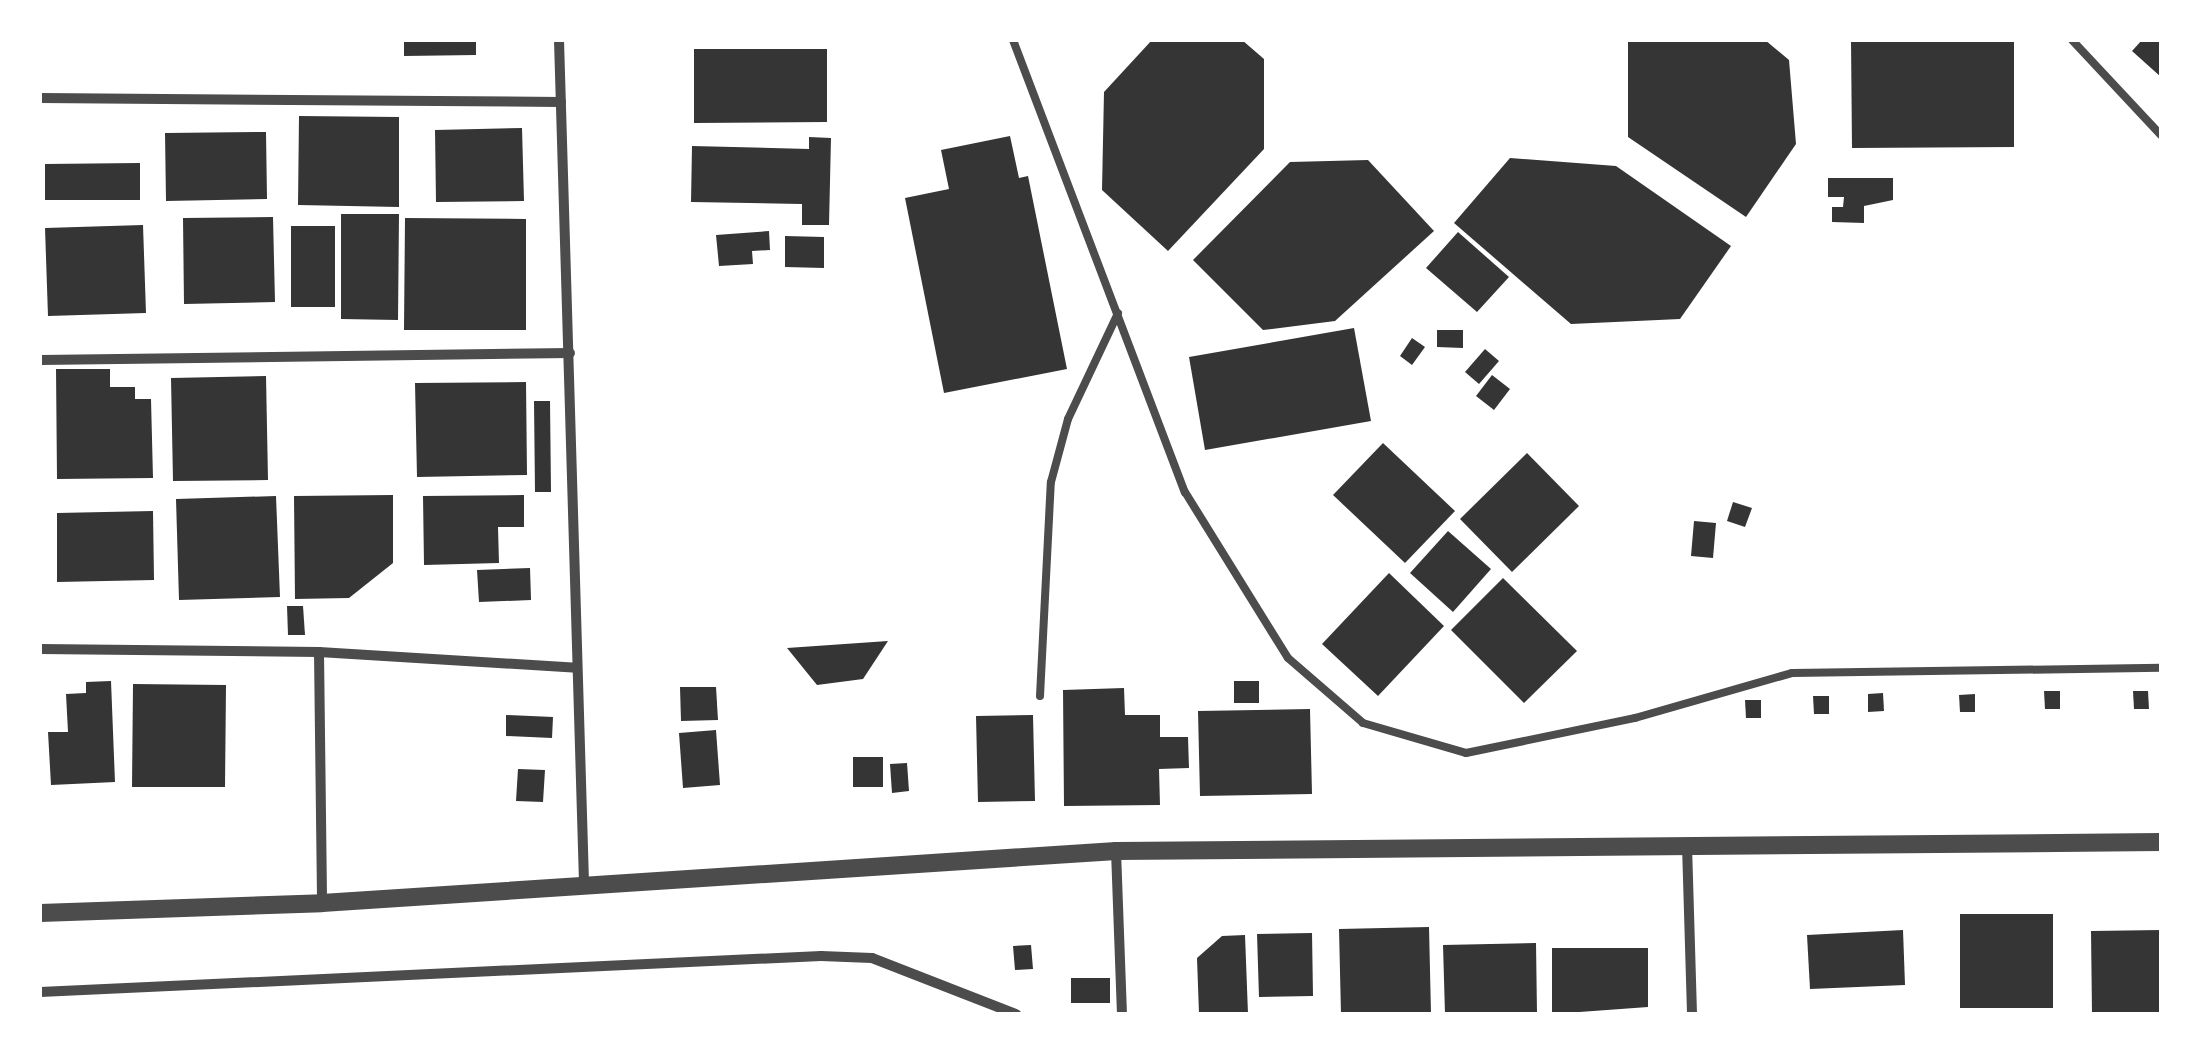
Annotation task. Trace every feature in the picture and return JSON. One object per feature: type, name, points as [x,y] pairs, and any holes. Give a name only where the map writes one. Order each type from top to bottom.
[{"type":"street","points":[[559,40],[584,882]]},
{"type":"street","points":[[40,98],[561,102]]},
{"type":"street","points":[[40,360],[570,353]]},
{"type":"street","points":[[40,649],[319,652],[577,668]]},
{"type":"street","points":[[319,652],[322,903]]},
{"type":"street","points":[[40,913],[322,903],[584,882],[1116,851],[1687,843],[2161,842]]},
{"type":"street","points":[[1687,843],[1692,1014]]},
{"type":"street","points":[[1116,851],[1122,1014]]},
{"type":"street","points":[[40,992],[822,956],[872,958],[1016,1014]]},
{"type":"lane","points":[[1013,40],[1185,492],[1288,658],[1363,723],[1466,753],[1634,718],[1792,673],[2161,668]]},
{"type":"lane","points":[[2072,40],[2161,135]]},
{"type":"lane","points":[[1040,696],[1051,482],[1068,419],[1118,312]]},
{"type":"building","points":[[404,40],[476,40],[476,55],[404,56]]},
{"type":"building","points":[[1152,40],[1242,40],[1264,59],[1264,149],[1168,251],[1102,190],[1104,92]]},
{"type":"building","points":[[1628,40],[1765,40],[1789,60],[1796,144],[1746,217],[1628,137]]},
{"type":"building","points":[[1851,40],[2014,40],[2014,147],[1852,148]]},
{"type":"building","points":[[2142,40],[2161,40],[2161,77],[2132,51]]},
{"type":"building","points":[[694,49],[827,49],[827,122],[694,123]]},
{"type":"building","points":[[299,116],[399,117],[399,207],[298,205]]},
{"type":"building","points":[[522,128],[524,201],[436,202],[435,130]]},
{"type":"building","points":[[266,132],[267,199],[166,201],[165,133]]},
{"type":"building","points":[[1010,136],[1019,178],[1028,176],[1067,369],[944,393],[905,198],[949,189],[941,150]]},
{"type":"building","points":[[809,137],[831,138],[829,225],[802,225],[802,204],[691,202],[692,146],[809,149]]},
{"type":"building","points":[[1510,158],[1616,166],[1731,246],[1680,319],[1571,324],[1454,223]]},
{"type":"building","points":[[1368,160],[1434,231],[1335,321],[1263,330],[1193,260],[1290,162]]},
{"type":"building","points":[[140,163],[140,200],[45,200],[45,164]]},
{"type":"building","points":[[1828,178],[1893,178],[1893,200],[1864,206],[1864,223],[1832,222],[1832,207],[1843,207],[1844,197],[1828,197]]},
{"type":"building","points":[[341,214],[399,214],[398,320],[341,319]]},
{"type":"building","points":[[273,217],[275,302],[184,304],[183,218]]},
{"type":"building","points":[[405,218],[526,219],[526,330],[404,330]]},
{"type":"building","points":[[143,225],[146,313],[48,316],[45,228]]},
{"type":"building","points":[[291,226],[335,226],[335,307],[291,307]]},
{"type":"building","points":[[769,231],[770,250],[752,251],[753,264],[719,266],[716,235]]},
{"type":"building","points":[[1458,232],[1509,277],[1477,312],[1426,268]]},
{"type":"building","points":[[785,236],[824,237],[824,268],[785,267]]},
{"type":"building","points":[[1354,328],[1371,421],[1205,450],[1189,357]]},
{"type":"building","points":[[1437,330],[1463,330],[1463,348],[1437,347]]},
{"type":"building","points":[[1412,338],[1425,347],[1412,365],[1400,356]]},
{"type":"building","points":[[1485,349],[1499,361],[1479,384],[1465,372]]},
{"type":"building","points":[[56,369],[110,369],[110,387],[135,387],[135,399],[151,399],[153,478],[57,479]]},
{"type":"building","points":[[1492,375],[1510,389],[1494,410],[1476,396]]},
{"type":"building","points":[[266,376],[268,480],[173,481],[171,378]]},
{"type":"building","points":[[526,382],[527,475],[417,477],[415,383]]},
{"type":"building","points":[[534,401],[550,401],[551,492],[535,492]]},
{"type":"building","points":[[1383,443],[1455,511],[1405,563],[1333,495]]},
{"type":"building","points":[[1527,453],[1579,506],[1512,572],[1460,519]]},
{"type":"building","points":[[393,495],[393,563],[349,598],[295,599],[294,496]]},
{"type":"building","points":[[524,495],[524,527],[498,527],[499,563],[424,565],[423,496]]},
{"type":"building","points":[[276,496],[280,597],[179,600],[176,499]]},
{"type":"building","points":[[1733,502],[1752,508],[1745,527],[1727,521]]},
{"type":"building","points":[[153,511],[154,580],[57,582],[57,513]]},
{"type":"building","points":[[1694,521],[1716,523],[1713,558],[1691,556]]},
{"type":"building","points":[[1448,531],[1491,569],[1453,612],[1410,573]]},
{"type":"building","points":[[530,568],[531,600],[479,602],[477,570]]},
{"type":"building","points":[[1389,573],[1444,626],[1378,696],[1322,644]]},
{"type":"building","points":[[1503,578],[1577,651],[1524,703],[1451,630]]},
{"type":"building","points":[[287,606],[303,606],[305,635],[288,635]]},
{"type":"building","points":[[888,641],[863,679],[817,685],[787,648]]},
{"type":"building","points":[[111,681],[115,782],[51,785],[48,732],[68,732],[66,694],[86,693],[86,682]]},
{"type":"building","points":[[1234,681],[1259,681],[1259,703],[1234,703]]},
{"type":"building","points":[[133,684],[226,685],[225,787],[132,787]]},
{"type":"building","points":[[680,687],[716,687],[718,720],[681,721]]},
{"type":"building","points":[[1124,688],[1125,715],[1160,715],[1160,737],[1188,737],[1189,768],[1159,769],[1160,805],[1064,806],[1063,690]]},
{"type":"building","points":[[2044,691],[2060,691],[2060,709],[2045,709]]},
{"type":"building","points":[[2133,691],[2148,691],[2149,709],[2134,709]]},
{"type":"building","points":[[1883,693],[1884,711],[1868,712],[1868,694]]},
{"type":"building","points":[[1975,694],[1975,712],[1960,712],[1959,695]]},
{"type":"building","points":[[1813,696],[1829,696],[1829,714],[1814,714]]},
{"type":"building","points":[[1745,700],[1761,700],[1761,718],[1746,718]]},
{"type":"building","points":[[1310,709],[1312,794],[1200,796],[1198,711]]},
{"type":"building","points":[[506,715],[553,717],[552,738],[506,736]]},
{"type":"building","points":[[1033,715],[1035,801],[978,802],[976,716]]},
{"type":"building","points":[[716,730],[720,785],[683,788],[679,733]]},
{"type":"building","points":[[853,757],[883,757],[883,787],[853,787]]},
{"type":"building","points":[[907,763],[909,791],[892,793],[890,764]]},
{"type":"building","points":[[518,769],[545,770],[543,802],[516,801]]},
{"type":"building","points":[[1960,914],[2053,914],[2053,1008],[1960,1008]]},
{"type":"building","points":[[1429,927],[1431,1014],[1341,1014],[1339,929]]},
{"type":"building","points":[[1903,930],[1905,985],[1810,989],[1807,935]]},
{"type":"building","points":[[2161,930],[2161,1014],[2092,1014],[2091,931]]},
{"type":"building","points":[[1312,933],[1313,996],[1259,997],[1257,934]]},
{"type":"building","points":[[1245,935],[1248,1014],[1199,1014],[1197,958],[1222,936]]},
{"type":"building","points":[[1536,943],[1537,1014],[1445,1014],[1443,945]]},
{"type":"building","points":[[1031,945],[1033,969],[1015,970],[1013,946]]},
{"type":"building","points":[[1552,948],[1648,948],[1648,1007],[1552,1014]]},
{"type":"building","points":[[1071,978],[1110,978],[1110,1003],[1071,1003]]}]
